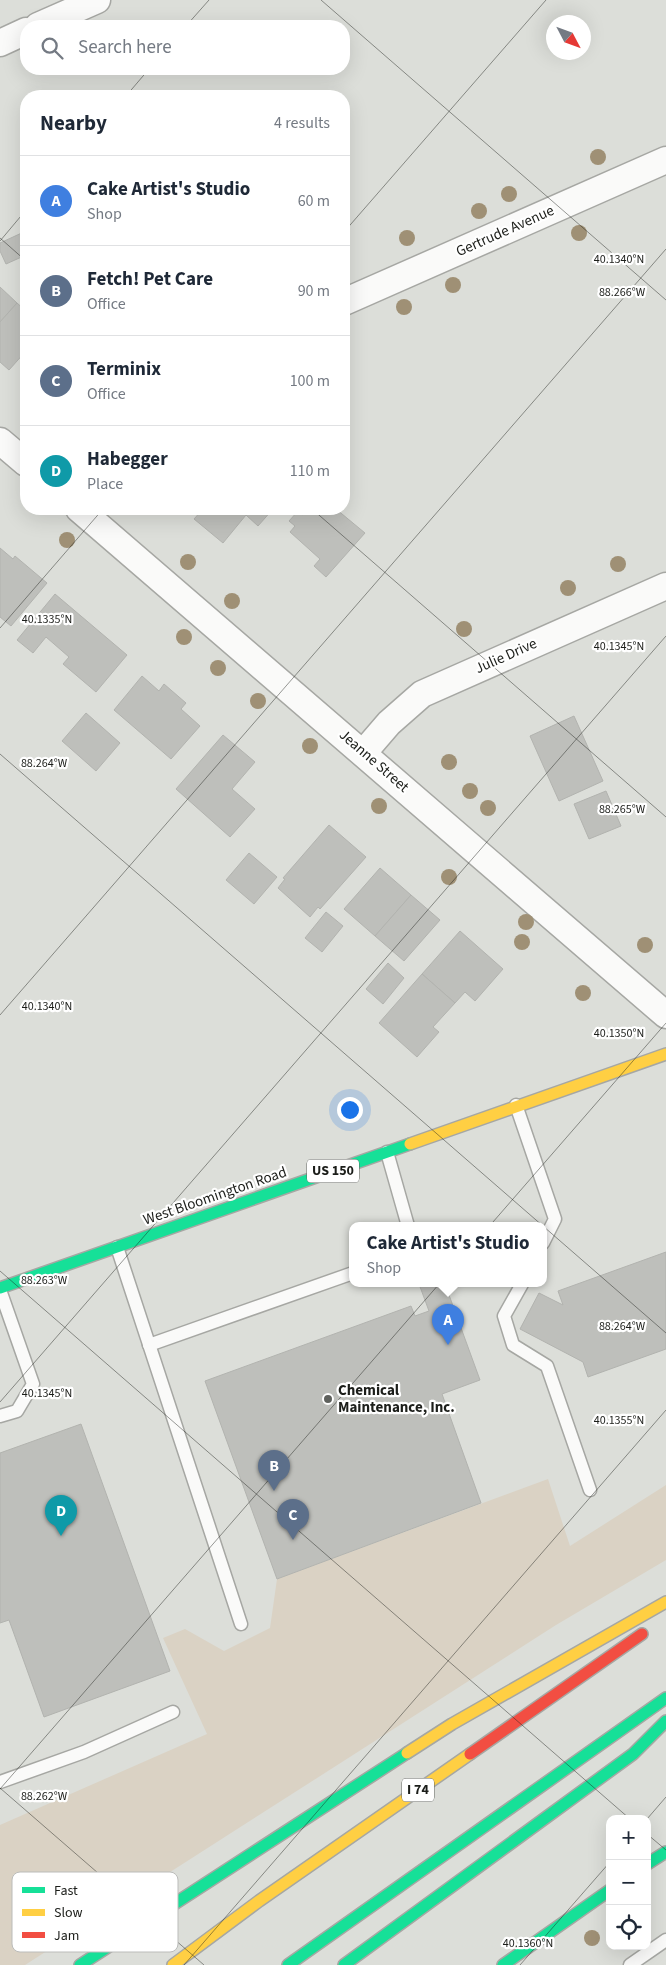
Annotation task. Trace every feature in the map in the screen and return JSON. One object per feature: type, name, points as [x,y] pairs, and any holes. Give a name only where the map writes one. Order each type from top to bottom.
[{"type":"main road","name":"West Bloomington Road","points":[[0,1289],[516,1105],[666,1054]]},
{"type":"main road","points":[[178,1902],[452,1724],[666,1602]]},
{"type":"main road","name":"I 74","points":[[173,1965],[260,1901],[650,1629]]},
{"type":"main road","points":[[288,1965],[666,1698]]},
{"type":"main road","points":[[344,1965],[633,1754],[666,1722]]},
{"type":"main road","points":[[651,1861],[666,1852]]},
{"type":"main road","points":[[503,1965],[606,1893]]},
{"type":"main road","points":[[80,1965],[100,1952]]},
{"type":"street","points":[[52,20],[97,0]]},
{"type":"street","points":[[0,43],[20,34]]},
{"type":"street","name":"Gertrude Avenue","points":[[350,299],[666,160]]},
{"type":"street","points":[[0,441],[20,458]]},
{"type":"street","name":"Jeanne Street","points":[[86,515],[364,752],[666,1015]]},
{"type":"street","name":"Julie Drive","points":[[364,752],[388,723],[422,694],[666,586]]},
{"type":"lane","points":[[516,1105],[555,1219],[547,1235]]},
{"type":"lane","points":[[387,1152],[407,1222]]},
{"type":"lane","points":[[117,1247],[241,1624]]},
{"type":"lane","points":[[149,1345],[349,1274]]},
{"type":"lane","points":[[520,1287],[504,1316],[513,1345],[547,1366],[590,1490]]},
{"type":"lane","points":[[0,1289],[32,1384],[17,1410],[0,1416]]},
{"type":"lane","points":[[0,1782],[84,1752],[173,1712]]},
{"type":"lane","points":[[630,1965],[666,1940]]},
{"type":"shaded area","points":[[548,1479],[570,1546],[666,1485],[666,1560],[556,1625],[170,1872],[12,1872],[12,1952],[45,1952],[25,1965],[0,1965],[0,1825],[207,1734],[163,1638],[185,1629],[224,1651],[270,1628],[277,1579]]},
{"type":"building","points":[[20,234],[20,258],[6,264],[0,251],[0,243]]},
{"type":"building","points":[[0,287],[17,303],[0,322]]},
{"type":"building","points":[[17,303],[20,306],[20,358],[9,370],[0,362],[0,322]]},
{"type":"building","points":[[198,515],[246,515],[223,543],[194,519]]},
{"type":"building","points":[[246,515],[268,515],[258,526]]},
{"type":"building","points":[[294,515],[343,515],[365,533],[326,577],[314,566],[320,559],[290,532],[295,526],[289,521]]},
{"type":"building","points":[[0,548],[13,559],[15,556],[47,583],[11,626],[0,617]]},
{"type":"building","points":[[55,594],[127,655],[96,692],[63,664],[69,657],[46,637],[33,653],[17,640]]},
{"type":"building","points":[[142,676],[159,691],[164,684],[186,703],[181,709],[200,726],[171,759],[114,710]]},
{"type":"building","points":[[86,713],[120,743],[96,771],[62,741]]},
{"type":"building","points":[[574,716],[603,781],[559,801],[530,736]]},
{"type":"building","points":[[223,735],[255,762],[232,789],[255,809],[230,837],[176,789]]},
{"type":"building","points":[[606,791],[621,826],[589,839],[574,804]]},
{"type":"building","points":[[329,825],[366,857],[320,909],[318,907],[310,917],[278,888],[285,879],[283,878]]},
{"type":"building","points":[[249,853],[277,877],[254,904],[226,880]]},
{"type":"building","points":[[380,868],[411,895],[375,936],[344,909]]},
{"type":"building","points":[[411,895],[440,920],[404,961],[375,936]]},
{"type":"building","points":[[326,912],[343,926],[322,952],[305,938]]},
{"type":"building","points":[[460,931],[503,969],[475,1001],[465,992],[455,1003],[422,974]]},
{"type":"building","points":[[388,963],[404,978],[383,1004],[366,989]]},
{"type":"building","points":[[422,974],[455,1003],[433,1027],[439,1032],[417,1057],[379,1023]]},
{"type":"building","points":[[666,1252],[666,1349],[588,1377],[583,1362],[520,1329],[539,1293],[563,1305],[558,1291]]},
{"type":"building","points":[[420,1287],[446,1287],[480,1380],[442,1394],[481,1503],[277,1579],[205,1381],[411,1306],[415,1316],[429,1311]]},
{"type":"building","points":[[81,1424],[170,1671],[44,1717],[9,1620],[0,1623],[0,1453]]},
{"type":"traffic: fast","points":[[0,1288],[410,1144]]},
{"type":"traffic: fast","points":[[288,1965],[666,1698]]},
{"type":"traffic: fast","points":[[344,1965],[633,1754],[666,1721]]},
{"type":"traffic: fast","points":[[178,1901],[407,1753]]},
{"type":"traffic: fast","points":[[651,1861],[666,1852]]},
{"type":"traffic: fast","points":[[503,1965],[606,1893]]},
{"type":"traffic: fast","points":[[80,1965],[100,1952]]},
{"type":"traffic: slow","points":[[410,1144],[666,1054]]},
{"type":"traffic: slow","points":[[407,1753],[452,1724],[666,1602]]},
{"type":"traffic: slow","points":[[173,1965],[259,1901],[470,1754]]},
{"type":"traffic: jam","points":[[470,1754],[642,1634]]},
{"type":"place","name":"Cake Artist's Studio","points":[[448,1345]]},
{"type":"place","name":"Chemical Maintenance, Inc.","points":[[328,1399]]},
{"type":"place","name":"Fetch! Pet Care","points":[[274,1491]]},
{"type":"place","name":"Habegger","points":[[61,1536]]},
{"type":"place","name":"Terminix","points":[[293,1540]]}]
